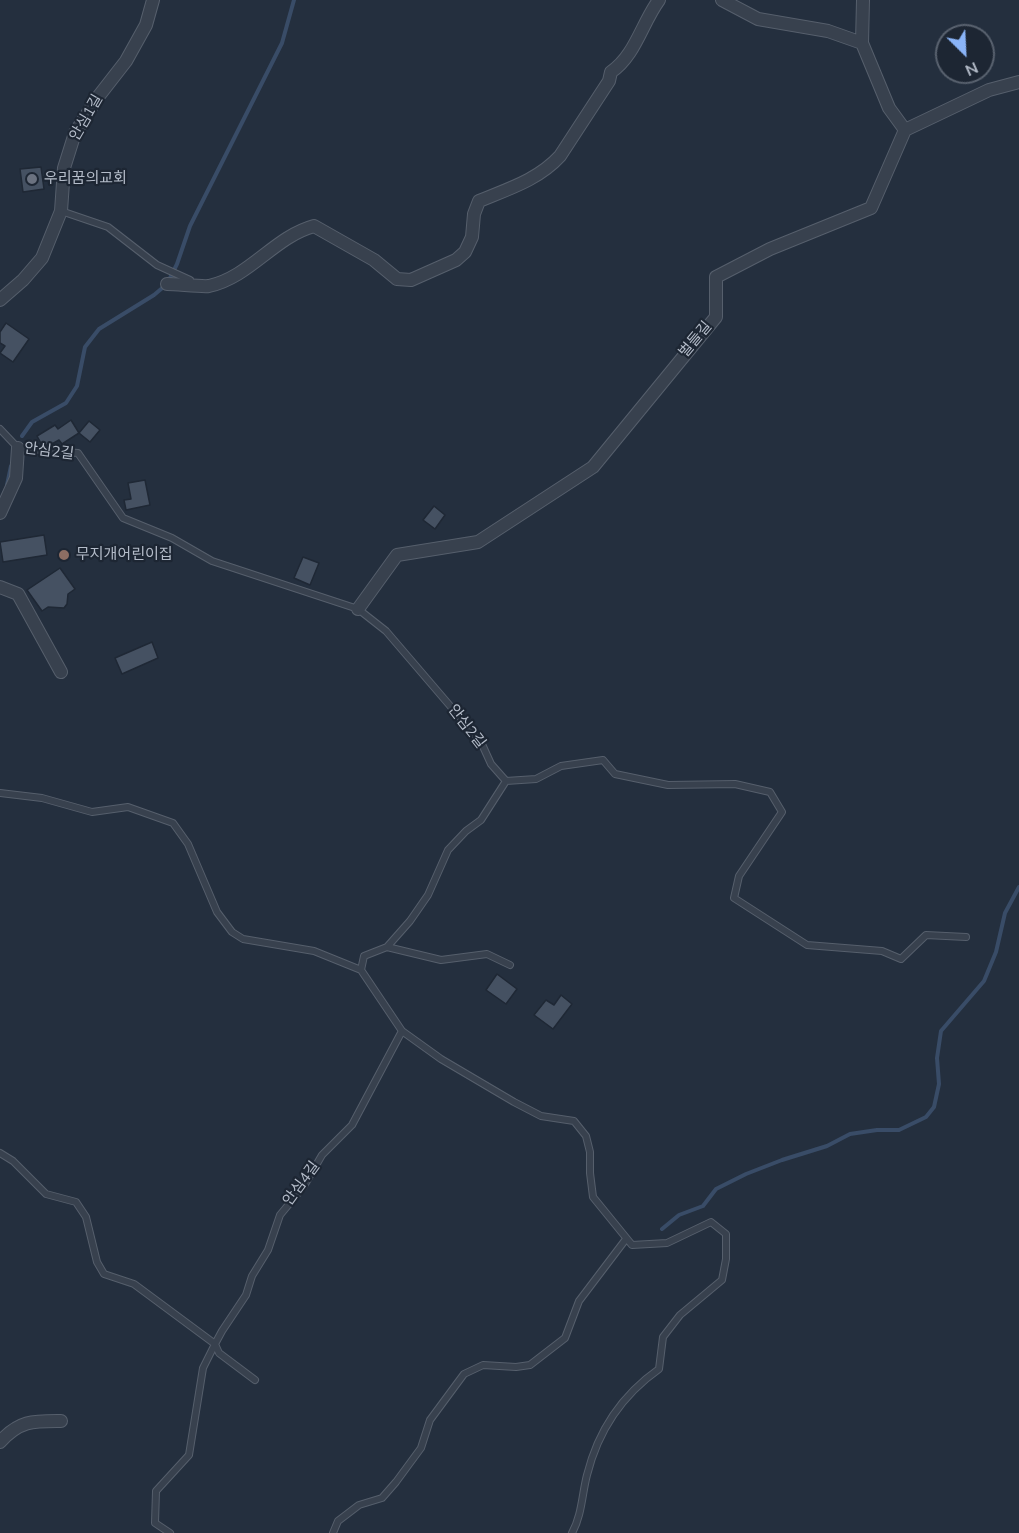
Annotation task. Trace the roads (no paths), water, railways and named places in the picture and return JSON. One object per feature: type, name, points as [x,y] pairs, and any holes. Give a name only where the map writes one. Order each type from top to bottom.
[{"type":"street","name":"안심1길","points":[[0,300],[23,280],[42,258],[61,211],[64,168],[75,133],[98,97],[126,61],[146,25],[153,0]]},
{"type":"street","points":[[167,284],[207,286],[236,277],[298,230],[314,226],[374,260],[397,279],[411,280],[456,260],[465,252],[472,237],[474,214],[479,201],[531,179],[550,167],[560,156],[609,81],[610,72],[618,67],[645,27],[648,17],[659,0]]},
{"type":"street","points":[[722,0],[758,19],[828,31],[861,43]]},
{"type":"street","points":[[863,0],[861,43],[890,108],[905,130],[989,90],[1019,82]]},
{"type":"street","name":"벌들길","points":[[358,609],[397,555],[478,542],[593,467],[716,317],[716,277],[770,249],[871,208],[905,130]]},
{"type":"street","points":[[0,513],[16,478],[18,448]]},
{"type":"street","points":[[0,587],[18,594],[61,672]]},
{"type":"street","points":[[0,1442],[12,1429],[31,1421],[61,1421]]},
{"type":"lane","points":[[61,211],[108,227],[157,266],[190,280]]},
{"type":"lane","name":"안심2길","points":[[0,429],[18,448],[78,453],[123,518],[172,538],[212,561],[358,609],[386,631],[481,742],[491,764],[507,781]]},
{"type":"lane","points":[[361,970],[364,956],[387,947],[410,921],[428,895],[448,850],[466,831],[481,820],[507,781],[536,779],[561,766],[603,760],[615,774],[668,785],[735,784],[771,792],[782,812],[739,876],[734,898],[807,945],[882,951],[901,959],[927,935],[966,937]]},
{"type":"lane","points":[[0,793],[42,798],[92,812],[128,807],[173,823],[188,844],[217,912],[232,932],[243,939],[314,951],[361,970],[402,1031],[441,1059],[541,1116],[574,1121],[586,1136],[591,1152],[590,1173],[593,1197],[632,1245],[667,1243],[711,1222],[726,1234],[726,1259],[722,1280],[680,1315],[663,1337],[659,1369],[648,1377],[615,1411],[599,1437],[587,1475],[577,1524],[572,1533]]},
{"type":"lane","points":[[387,947],[441,960],[487,954],[510,965]]},
{"type":"lane","name":"안심4길","points":[[170,1533],[155,1523],[156,1491],[189,1455],[204,1368],[215,1344],[246,1295],[252,1276],[268,1250],[280,1215],[304,1186],[322,1155],[352,1125],[402,1031]]},
{"type":"lane","points":[[0,1153],[13,1161],[46,1194],[76,1202],[86,1217],[97,1262],[104,1274],[134,1284],[215,1344],[219,1353],[255,1380]]},
{"type":"lane","points":[[333,1533],[338,1521],[359,1505],[382,1498],[396,1482],[421,1448],[430,1420],[464,1374],[483,1365],[516,1367],[530,1365],[565,1338],[579,1301],[626,1239]]},
{"type":"waterway","points":[[22,436],[32,422],[66,403],[77,386],[85,347],[99,329],[154,295],[167,284],[177,264],[190,226],[282,43],[294,0]]},
{"type":"waterway","points":[[7,485],[11,466]]},
{"type":"waterway","points":[[662,1229],[679,1215],[703,1206],[716,1189],[746,1174],[827,1146],[850,1134],[899,1130],[926,1117],[934,1107],[939,1084],[937,1058],[941,1031],[984,981],[996,952],[1005,913],[1019,887]]},
{"type":"place","name":"우리꿈의교회","points":[[32,179]]},
{"type":"place","name":"무지개어린이집","points":[[64,555]]}]
